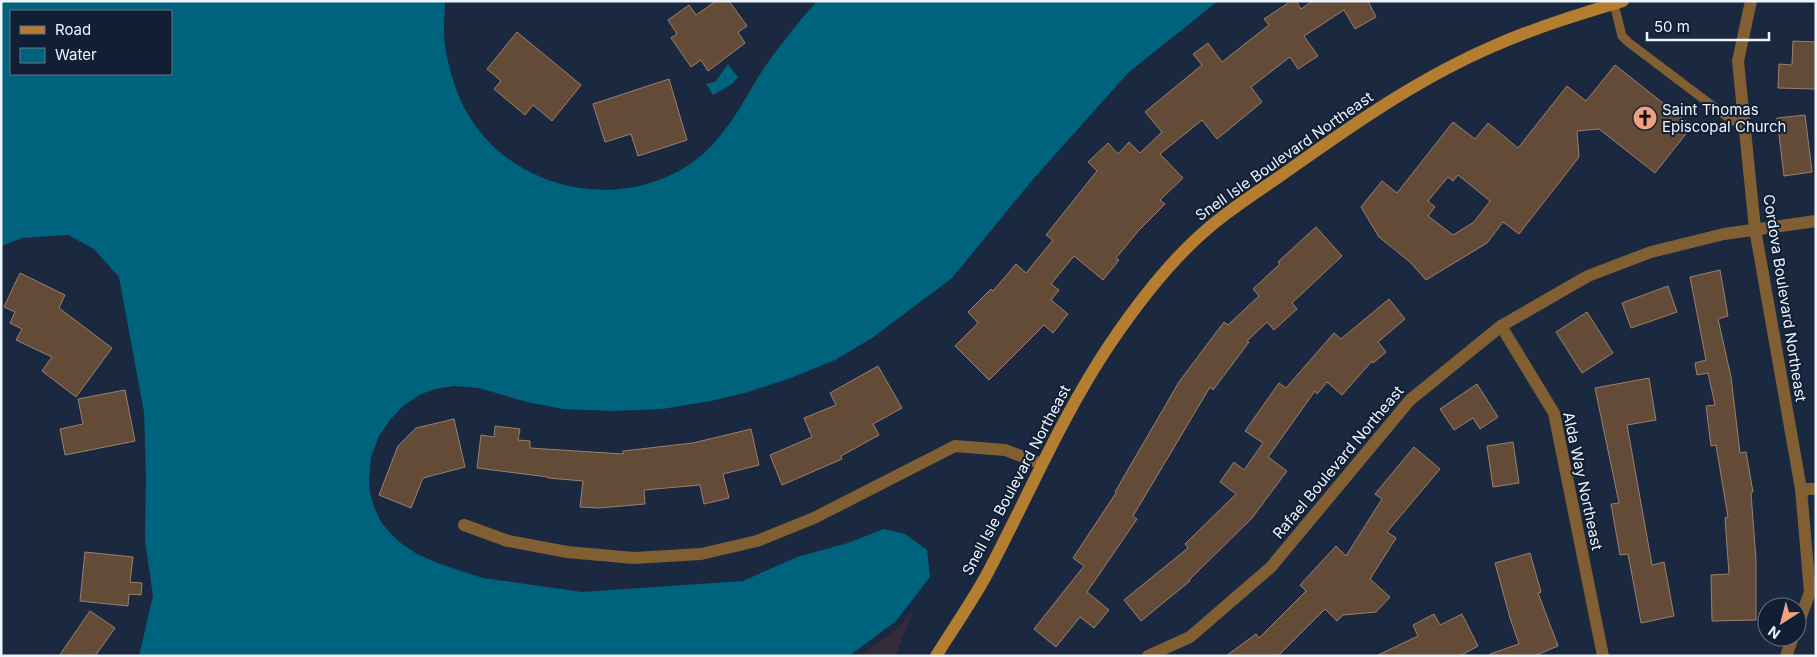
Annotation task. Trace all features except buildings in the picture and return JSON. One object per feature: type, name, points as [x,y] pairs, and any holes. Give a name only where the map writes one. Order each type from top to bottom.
[{"type":"street","name":"Cordova Boulevard Northeast","points":[[1751,1],[1738,61],[1754,229],[1801,490],[1810,592],[1807,600]]},
{"type":"street","name":"Snell Isle Boulevard Northeast","points":[[936,656],[985,578],[1067,414],[1111,343],[1162,275],[1186,249],[1207,229],[1330,140],[1409,89],[1504,42],[1571,16],[1619,3]]},
{"type":"street","name":"Rafael Boulevard Northeast","points":[[1148,656],[1190,637],[1271,566],[1410,400],[1501,326],[1588,276],[1651,252],[1724,234],[1816,221]]},
{"type":"street","name":"Alda Way Northeast","points":[[1501,326],[1554,414],[1603,656]]},
{"type":"street","points":[[464,525],[508,541],[567,552],[634,558],[701,554],[757,541],[814,518],[955,446],[1005,450],[1042,464]]},
{"type":"street","points":[[1801,490],[1816,489]]},
{"type":"lane","points":[[1619,3],[1622,36],[1628,42],[1726,116],[1745,128]]},
{"type":"shaded area","points":[[914,609],[895,656],[861,656],[900,627]]},
{"type":"water","points":[[1,1],[445,1],[444,41],[451,72],[466,111],[486,139],[512,161],[542,177],[574,187],[607,190],[641,186],[673,174],[711,147],[726,129],[771,59],[817,1],[1218,1],[1129,72],[1034,178],[952,278],[872,338],[835,360],[788,379],[748,392],[711,401],[662,409],[613,411],[563,409],[527,402],[479,388],[454,386],[435,389],[419,395],[403,406],[379,436],[371,457],[369,479],[370,493],[381,522],[402,544],[417,554],[440,564],[483,578],[582,592],[743,581],[797,557],[848,543],[884,529],[905,534],[927,550],[930,577],[896,621],[849,656],[139,656],[153,596],[145,540],[146,475],[144,412],[119,277],[94,249],[68,235],[22,238],[1,246]]},
{"type":"water","points":[[728,64],[738,77],[732,84],[713,95],[706,84],[715,82]]},
{"type":"place","name":"Saint Thomas Episcopal Church","points":[[1645,118]]}]
